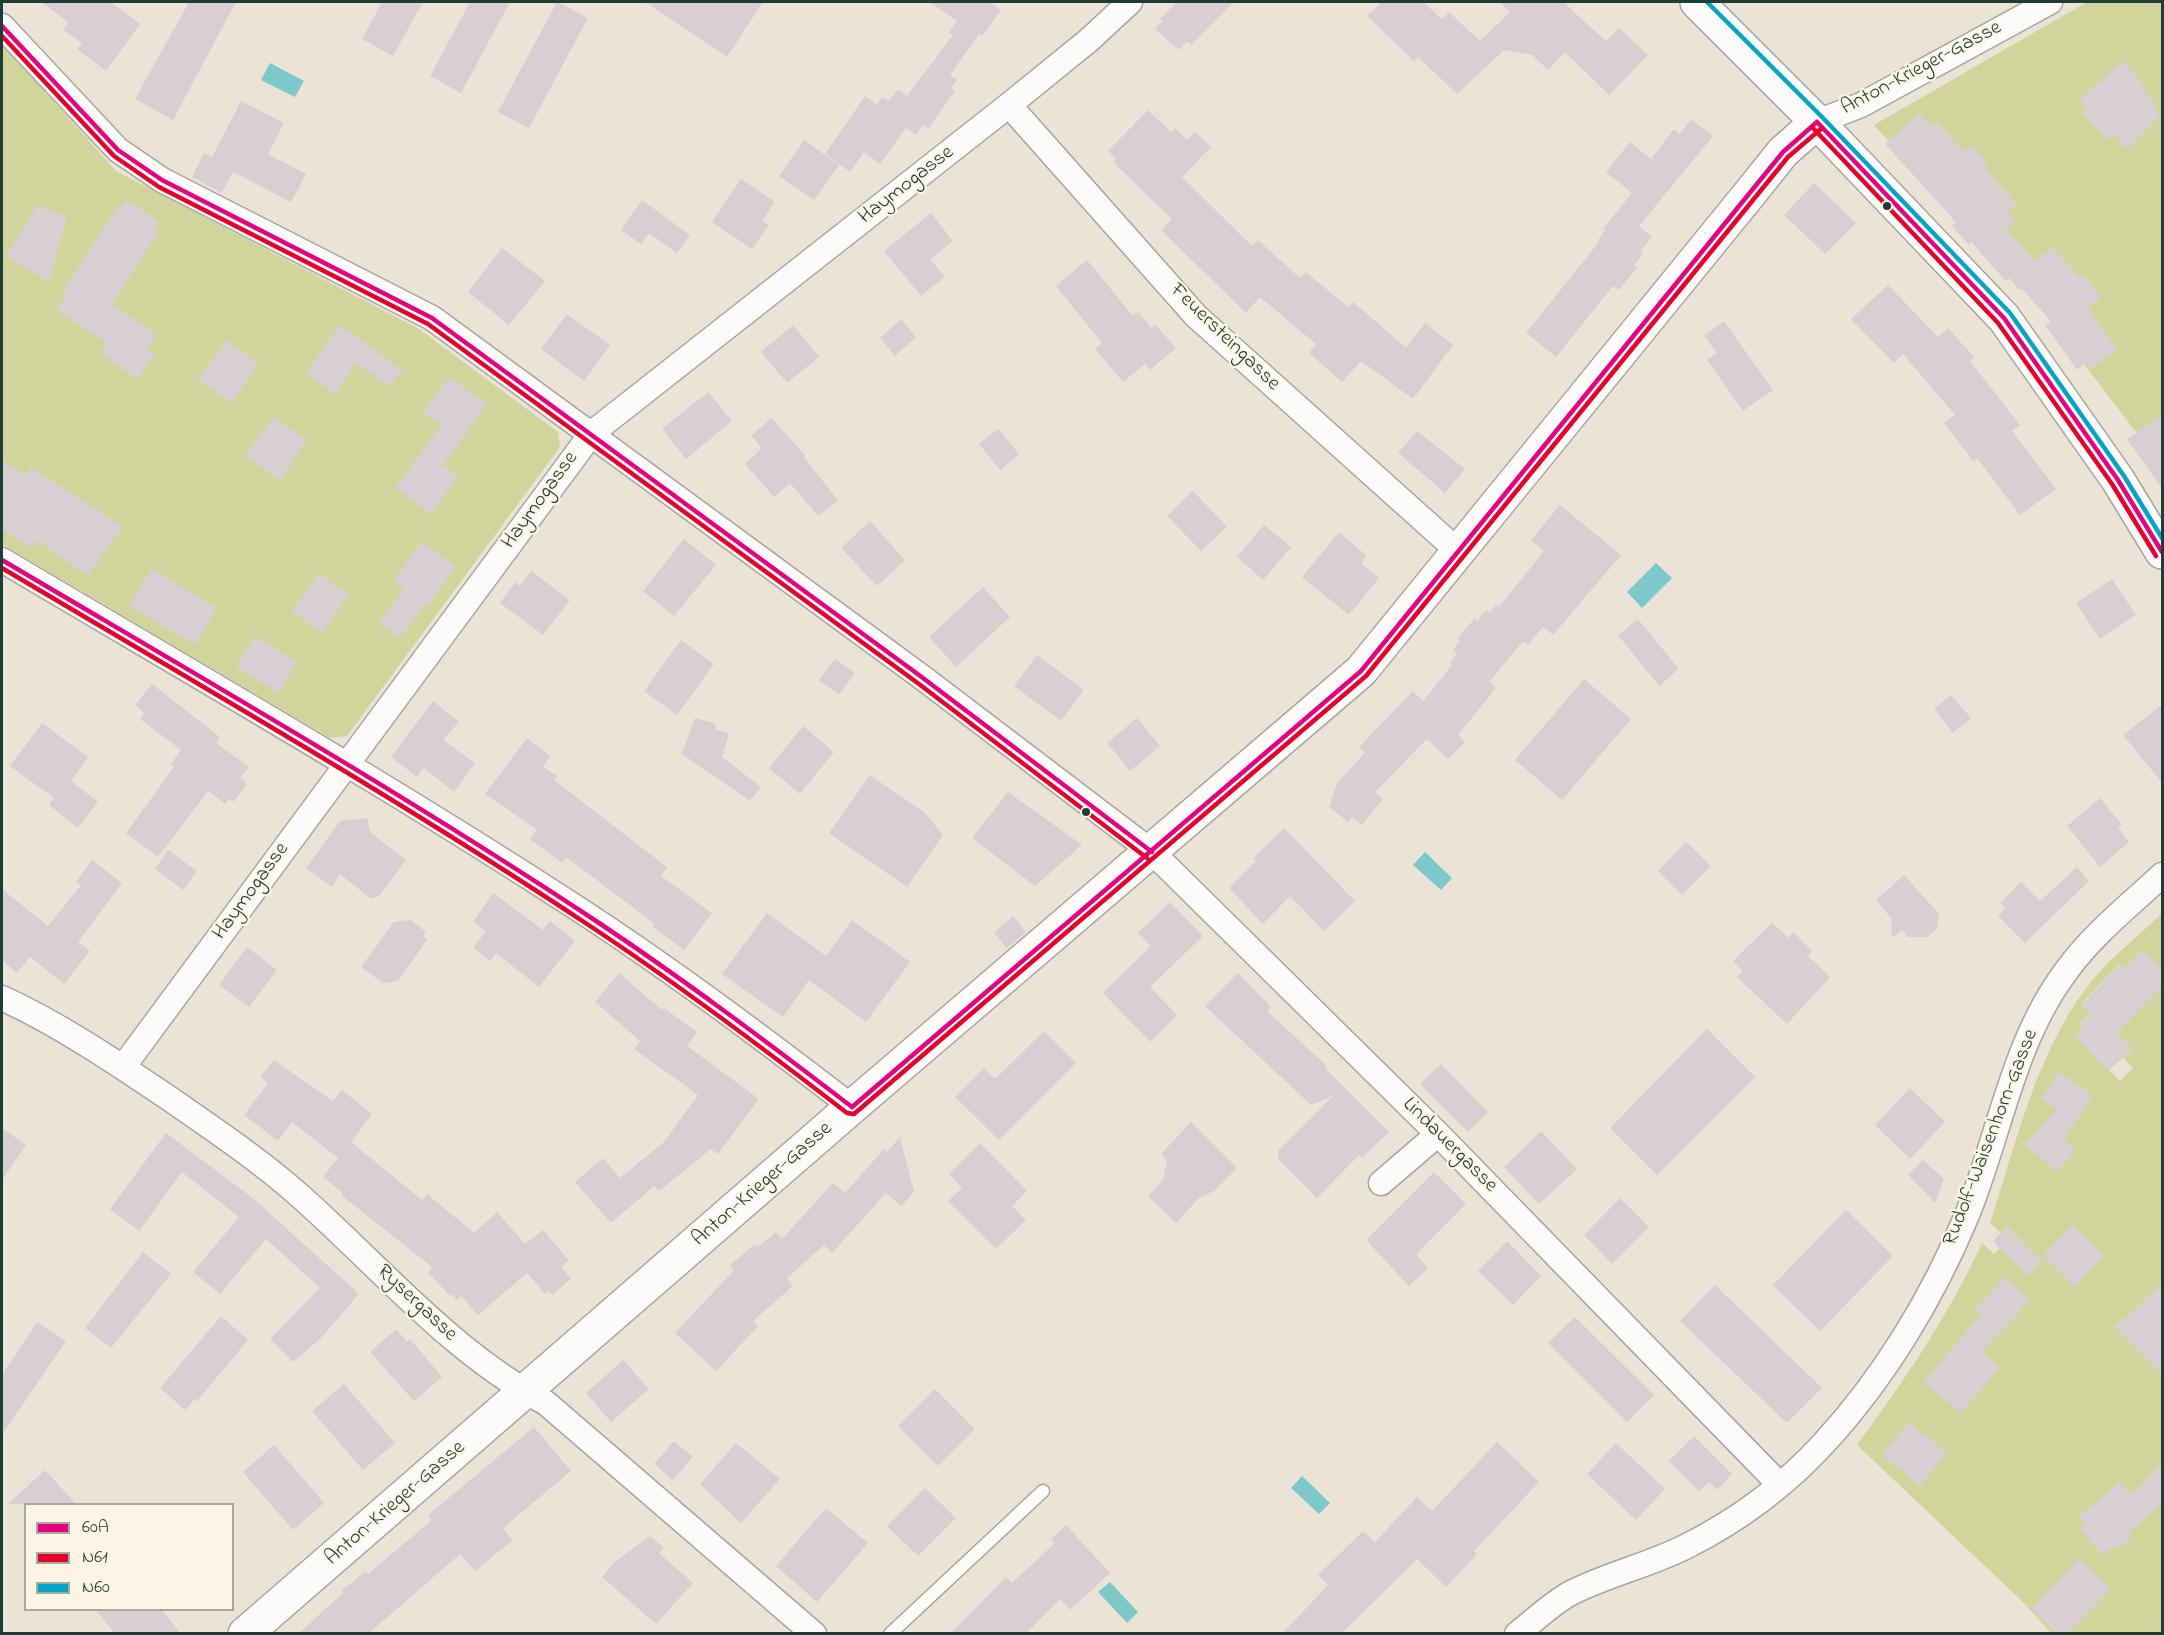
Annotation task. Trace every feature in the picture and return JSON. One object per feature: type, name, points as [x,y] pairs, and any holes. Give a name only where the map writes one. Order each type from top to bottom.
[{"type":"street","name":"Haymogasse","points":[[123,1067],[592,433],[1009,105],[1089,40],[1130,2]]},
{"type":"street","points":[[1697,2],[1818,122],[2004,318],[2118,480],[2163,552]]},
{"type":"street","name":"Anton-Krieger-Gasse","points":[[254,1631],[852,1107],[1361,671],[1783,152],[1818,122],[1861,105],[2050,2]]},
{"type":"street","name":"Lindauergasse","points":[[2,26],[118,150],[145,171],[432,318],[592,433],[932,685],[1152,852],[1438,1134],[1780,1485]]},
{"type":"street","name":"Feuersteingasse","points":[[1009,105],[1196,316],[1459,552]]},
{"type":"street","points":[[2,560],[346,765],[556,895],[700,994],[852,1107]]},
{"type":"street","name":"Rudolf-Waisenhorn-Gasse","points":[[1517,1634],[1570,1594],[1687,1546],[1752,1506],[1780,1485],[1824,1444],[1878,1376],[1926,1302],[1967,1215],[2016,1069],[2037,1019],[2066,970],[2102,931],[2163,875]]},
{"type":"street","name":"Rysergasse","points":[[2,998],[123,1067],[224,1137],[297,1194],[468,1352],[525,1392],[546,1403],[814,1634]]},
{"type":"street","points":[[1381,1183],[1438,1134]]},
{"type":"lane","points":[[890,1634],[1043,1491]]},
{"type":"green space","points":[[2087,2],[2162,2],[2162,466],[2051,321],[1874,125]]},
{"type":"green space","points":[[2,44],[116,171],[419,329],[558,432],[560,447],[347,736],[330,738],[2,544]]},
{"type":"green space","points":[[2162,913],[2162,970],[2125,968],[2120,964],[2081,1004],[2096,1019],[2093,1022],[2088,1016],[2079,1024],[2084,1030],[2076,1037],[2120,1081],[2133,1068],[2124,1058],[2132,1050],[2104,1019],[2162,986],[2162,1629],[2160,1633],[2051,1633],[2024,1603],[1857,1445],[1925,1347],[1955,1297],[1982,1243],[1994,1254],[2000,1248],[2027,1275],[2035,1268],[2023,1242],[2008,1227],[2001,1233],[1990,1223],[2029,1100],[2054,1041],[2069,1013],[2087,987]]},
{"type":"water","points":[[270,63],[304,81],[295,97],[261,80]]},
{"type":"water","points":[[1656,563],[1672,578],[1642,608],[1627,592]]},
{"type":"water","points":[[1425,852],[1452,878],[1441,890],[1413,865]]},
{"type":"water","points":[[1302,1476],[1330,1503],[1319,1514],[1291,1488]]},
{"type":"water","points":[[1110,1582],[1138,1612],[1127,1623],[1098,1592]]},
{"type":"building","points":[[41,2],[111,2],[140,24],[106,71],[77,49],[82,43],[63,30],[68,22]]},
{"type":"building","points":[[189,2],[236,2],[173,120],[135,99]]},
{"type":"building","points":[[382,2],[423,2],[393,56],[362,39]]},
{"type":"building","points":[[470,2],[510,2],[461,93],[430,76]]},
{"type":"building","points":[[557,2],[588,18],[529,128],[498,112]]},
{"type":"building","points":[[645,2],[763,2],[727,57]]},
{"type":"building","points":[[929,2],[989,2],[1001,10],[982,36],[979,34],[950,75],[957,80],[951,88],[955,91],[928,129],[923,125],[916,135],[906,128],[880,164],[864,152],[850,172],[825,154],[865,96],[877,105],[882,97],[889,101],[898,89],[907,96],[953,35],[949,32],[957,21]]},
{"type":"building","points":[[1177,2],[1234,2],[1191,45],[1187,41],[1179,50],[1155,29],[1162,21],[1160,19]]},
{"type":"building","points":[[1382,2],[1423,2],[1442,19],[1449,12],[1480,41],[1510,12],[1499,2],[1563,2],[1606,41],[1619,28],[1648,55],[1609,95],[1565,52],[1548,70],[1532,55],[1504,50],[1457,94],[1418,57],[1414,61],[1367,16]]},
{"type":"building","points":[[2123,61],[2144,84],[2141,87],[2157,106],[2154,109],[2160,115],[2127,149],[2113,134],[2106,140],[2082,112],[2087,108],[2080,99]]},
{"type":"building","points":[[241,101],[284,123],[268,154],[306,174],[291,202],[233,172],[222,193],[192,177],[204,153],[212,157]]},
{"type":"building","points":[[1148,110],[1171,132],[1175,128],[1187,140],[1195,132],[1211,147],[1182,177],[1252,246],[1258,240],[1300,278],[1306,272],[1348,307],[1353,302],[1406,348],[1425,323],[1453,345],[1413,399],[1361,361],[1342,382],[1309,353],[1316,344],[1260,297],[1246,313],[1161,230],[1172,219],[1113,162],[1116,159],[1108,151]]},
{"type":"building","points":[[1919,113],[1932,127],[1938,122],[1964,152],[1972,145],[1988,163],[1984,167],[2017,204],[2007,213],[2015,222],[2006,230],[2035,261],[2053,247],[2080,278],[2084,275],[2101,298],[2088,308],[2117,350],[2090,369],[2086,363],[2077,370],[2045,325],[2051,321],[2023,289],[2018,289],[2009,278],[2006,281],[1971,242],[1969,245],[1952,226],[1956,222],[1885,144]]},
{"type":"building","points":[[1691,119],[1713,136],[1639,226],[1652,237],[1640,251],[1643,254],[1633,266],[1637,268],[1619,290],[1613,286],[1556,357],[1526,333],[1599,242],[1605,230],[1603,229],[1632,193],[1606,172],[1630,142],[1651,159],[1674,129],[1680,134]]},
{"type":"building","points":[[804,140],[839,165],[814,200],[779,176]]},
{"type":"building","points":[[741,179],[775,202],[762,221],[769,225],[752,249],[712,222]]},
{"type":"building","points":[[1814,183],[1856,223],[1825,254],[1784,215]]},
{"type":"building","points":[[126,200],[159,221],[154,228],[159,231],[112,304],[157,335],[147,349],[155,354],[137,379],[100,353],[107,343],[56,310],[67,293],[63,290],[119,205],[122,207]]},
{"type":"building","points":[[642,200],[690,235],[677,253],[649,233],[641,244],[621,230]]},
{"type":"building","points":[[38,205],[67,217],[49,282],[6,256]]},
{"type":"building","points":[[931,213],[953,241],[930,259],[945,277],[921,296],[884,251]]},
{"type":"building","points":[[502,248],[545,281],[509,325],[468,292]]},
{"type":"building","points":[[1087,260],[1133,316],[1138,312],[1151,328],[1155,324],[1176,348],[1150,370],[1145,364],[1123,382],[1095,349],[1102,343],[1056,286]]},
{"type":"building","points":[[1888,285],[1938,337],[1948,328],[1974,357],[1970,361],[2020,425],[2012,431],[2056,489],[2020,515],[1977,458],[1973,461],[1944,423],[1955,415],[1903,354],[1894,363],[1851,319]]},
{"type":"building","points":[[567,314],[610,345],[584,381],[541,349]]},
{"type":"building","points":[[901,319],[916,337],[895,356],[880,338]]},
{"type":"building","points":[[1724,321],[1773,390],[1743,411],[1707,360],[1717,353],[1704,336]]},
{"type":"building","points":[[340,325],[402,370],[389,387],[356,363],[335,394],[306,373]]},
{"type":"building","points":[[793,325],[819,357],[787,383],[761,352]]},
{"type":"building","points":[[227,340],[259,364],[231,403],[198,379]]},
{"type":"building","points":[[449,377],[487,404],[443,465],[458,476],[431,514],[395,488],[442,425],[423,412]]},
{"type":"building","points":[[708,392],[732,421],[686,459],[662,429]]},
{"type":"building","points":[[2163,414],[2163,490],[2127,439]]},
{"type":"building","points":[[274,417],[306,440],[280,481],[245,455]]},
{"type":"building","points":[[771,418],[806,456],[804,458],[838,500],[818,516],[790,483],[774,497],[745,464],[762,448],[751,436]]},
{"type":"building","points":[[998,429],[1019,454],[1000,470],[979,444]]},
{"type":"building","points":[[1417,431],[1465,469],[1445,493],[1398,453]]},
{"type":"building","points":[[2,460],[25,475],[30,467],[123,527],[87,576],[37,540],[32,548],[2,529]]},
{"type":"building","points":[[1193,491],[1227,527],[1201,551],[1167,516]]},
{"type":"building","points":[[1560,505],[1621,555],[1553,635],[1543,627],[1528,645],[1523,641],[1489,682],[1496,688],[1458,735],[1465,742],[1448,759],[1427,739],[1375,792],[1383,799],[1362,825],[1352,817],[1348,822],[1329,807],[1337,783],[1365,753],[1359,747],[1413,691],[1423,701],[1452,665],[1450,663],[1457,654],[1453,650],[1460,641],[1457,639],[1475,618],[1478,621],[1486,610],[1490,613],[1496,605],[1499,607],[1544,551],[1531,540]]},
{"type":"building","points":[[870,521],[905,560],[877,586],[841,548]]},
{"type":"building","points":[[1264,525],[1291,547],[1263,580],[1237,557]]},
{"type":"building","points":[[1339,532],[1367,556],[1361,564],[1379,578],[1349,615],[1302,577]]},
{"type":"building","points":[[684,539],[716,565],[674,616],[643,591]]},
{"type":"building","points":[[421,542],[456,566],[428,606],[425,604],[400,638],[379,623],[404,589],[394,581]]},
{"type":"building","points":[[152,569],[217,608],[195,645],[129,606]]},
{"type":"building","points":[[531,571],[570,600],[543,635],[500,603],[515,582],[520,586]]},
{"type":"building","points":[[319,573],[349,595],[322,633],[292,611]]},
{"type":"building","points":[[2112,579],[2136,615],[2100,639],[2076,603]]},
{"type":"building","points":[[983,587],[1010,617],[956,667],[929,637]]},
{"type":"building","points":[[1638,619],[1679,669],[1659,686],[1618,635]]},
{"type":"building","points":[[255,636],[297,662],[279,693],[236,667]]},
{"type":"building","points":[[681,640],[714,664],[677,715],[644,691]]},
{"type":"building","points":[[1037,655],[1084,690],[1061,721],[1014,686]]},
{"type":"building","points":[[835,659],[855,673],[839,695],[819,680]]},
{"type":"building","points":[[1584,679],[1631,719],[1562,800],[1515,760]]},
{"type":"building","points":[[152,684],[220,737],[216,743],[249,767],[240,778],[247,784],[233,802],[229,799],[225,804],[208,791],[158,857],[126,833],[174,767],[171,764],[181,750],[140,719],[144,713],[135,705]]},
{"type":"building","points":[[1951,695],[1971,718],[1953,733],[1934,709]]},
{"type":"building","points":[[433,701],[459,722],[443,740],[475,763],[454,792],[424,768],[417,777],[391,757]]},
{"type":"building","points":[[2163,704],[2163,784],[2123,735]]},
{"type":"building","points":[[695,718],[716,724],[715,729],[729,734],[722,757],[761,787],[750,801],[682,754]]},
{"type":"building","points":[[1137,718],[1160,746],[1130,771],[1107,743]]},
{"type":"building","points":[[42,723],[88,757],[71,781],[98,802],[78,828],[49,805],[54,798],[10,766]]},
{"type":"building","points":[[803,726],[834,752],[800,794],[769,768]]},
{"type":"building","points":[[527,738],[550,756],[543,767],[557,776],[554,780],[667,867],[661,876],[712,913],[684,950],[653,927],[655,924],[566,857],[562,863],[530,839],[537,830],[485,794]]},
{"type":"building","points":[[870,775],[925,813],[943,835],[907,887],[829,833]]},
{"type":"building","points":[[1008,792],[1082,845],[1035,886],[972,838]]},
{"type":"building","points":[[2100,798],[2122,825],[2118,828],[2129,842],[2100,867],[2067,826]]},
{"type":"building","points":[[367,818],[370,832],[406,860],[379,896],[371,899],[340,874],[332,887],[306,868],[340,821]]},
{"type":"building","points":[[1284,828],[1355,901],[1324,931],[1290,896],[1263,924],[1229,888],[1256,861],[1253,858]]},
{"type":"building","points":[[1686,842],[1711,866],[1682,895],[1658,871]]},
{"type":"building","points":[[168,850],[197,871],[183,890],[155,869]]},
{"type":"building","points":[[92,860],[122,883],[78,942],[90,951],[64,984],[30,957],[17,973],[2,960],[2,889],[48,926],[81,885],[76,882]]},
{"type":"building","points":[[2077,867],[2089,881],[2025,943],[1998,916],[2005,908],[2000,903],[2021,882],[2040,901]]},
{"type":"building","points":[[1904,875],[1939,914],[1937,929],[1927,937],[1908,937],[1902,930],[1892,938],[1891,918],[1876,900]]},
{"type":"building","points":[[493,893],[543,930],[550,921],[575,941],[539,987],[496,953],[490,961],[473,948],[486,931],[473,922]]},
{"type":"building","points":[[1170,902],[1203,936],[1150,987],[1177,1015],[1150,1042],[1103,993],[1151,946],[1138,933]]},
{"type":"building","points":[[767,913],[826,956],[852,920],[910,962],[866,1022],[809,980],[783,1017],[722,974]]},
{"type":"building","points":[[1013,916],[1026,932],[1007,948],[994,933]]},
{"type":"building","points":[[411,920],[426,932],[423,937],[427,940],[398,981],[383,983],[361,967],[394,922]]},
{"type":"building","points":[[1772,923],[1789,938],[1793,932],[1812,951],[1808,956],[1830,977],[1787,1024],[1737,977],[1743,971],[1733,961]]},
{"type":"building","points":[[247,947],[277,970],[249,1007],[219,985]]},
{"type":"building","points":[[2143,950],[2163,970],[2163,986],[2117,1033],[2132,1050],[2108,1071],[2076,1037],[2084,1030],[2079,1024],[2091,1014],[2081,1005],[2121,964],[2125,968]]},
{"type":"building","points":[[619,973],[662,1010],[664,1008],[697,1032],[687,1046],[759,1099],[718,1154],[711,1149],[659,1191],[654,1186],[611,1223],[575,1182],[603,1158],[620,1178],[664,1142],[698,1095],[634,1049],[640,1041],[595,1002]]},
{"type":"building","points":[[1238,973],[1271,1007],[1267,1011],[1327,1066],[1325,1068],[1389,1132],[1362,1158],[1359,1155],[1317,1198],[1278,1159],[1278,1151],[1333,1096],[1311,1105],[1205,1006]]},
{"type":"building","points":[[1707,1029],[1755,1077],[1657,1175],[1610,1128]]},
{"type":"building","points":[[1044,1031],[1076,1063],[999,1140],[955,1097],[984,1068],[995,1079]]},
{"type":"building","points":[[274,1060],[333,1101],[342,1090],[372,1114],[351,1142],[422,1200],[427,1194],[474,1233],[497,1212],[525,1244],[543,1230],[569,1260],[561,1267],[571,1279],[552,1295],[549,1291],[545,1294],[527,1273],[478,1315],[461,1296],[457,1300],[452,1294],[450,1296],[428,1272],[432,1267],[341,1195],[343,1193],[323,1177],[338,1158],[292,1122],[278,1141],[244,1115],[268,1083],[260,1077]]},
{"type":"building","points":[[1441,1064],[1488,1112],[1468,1132],[1420,1084]]},
{"type":"building","points":[[2059,1072],[2093,1095],[2064,1139],[2076,1150],[2056,1172],[2025,1144],[2057,1109],[2041,1099]]},
{"type":"building","points":[[1910,1088],[1945,1122],[1910,1159],[1875,1125]]},
{"type":"building","points":[[1191,1122],[1237,1168],[1214,1191],[1199,1198],[1176,1223],[1148,1196],[1163,1180],[1167,1160],[1161,1154]]},
{"type":"building","points":[[2,1128],[26,1145],[2,1180]]},
{"type":"building","points":[[1541,1131],[1577,1169],[1539,1204],[1504,1167]]},
{"type":"building","points":[[166,1133],[254,1199],[359,1294],[320,1339],[293,1362],[270,1339],[320,1288],[266,1239],[220,1294],[193,1272],[239,1217],[182,1172],[139,1231],[110,1209]]},
{"type":"building","points":[[900,1137],[914,1192],[901,1206],[886,1193],[832,1253],[824,1245],[787,1278],[793,1286],[753,1321],[758,1326],[716,1371],[675,1333],[734,1270],[730,1265],[755,1244],[758,1247],[776,1232],[782,1239],[833,1183],[845,1193],[884,1149],[887,1152]]},
{"type":"building","points":[[980,1143],[1027,1191],[1012,1206],[1026,1220],[996,1249],[948,1201],[962,1188],[949,1174]]},
{"type":"building","points":[[1923,1160],[1944,1179],[1935,1203],[1908,1175]]},
{"type":"building","points":[[1434,1172],[1466,1204],[1416,1254],[1428,1268],[1409,1286],[1366,1240]]},
{"type":"building","points":[[1620,1198],[1649,1227],[1612,1264],[1584,1235]]},
{"type":"building","points":[[1846,1210],[1893,1256],[1820,1331],[1773,1285]]},
{"type":"building","points":[[2073,1225],[2104,1257],[2074,1287],[2043,1255]]},
{"type":"building","points":[[2007,1226],[2042,1261],[2027,1276],[1993,1241]]},
{"type":"building","points":[[1507,1241],[1541,1276],[1513,1305],[1478,1271]]},
{"type":"building","points":[[143,1252],[171,1274],[111,1348],[85,1328]]},
{"type":"building","points":[[2005,1277],[2030,1300],[1982,1352],[2000,1367],[1961,1413],[1924,1382],[1981,1314],[1975,1309]]},
{"type":"building","points":[[2163,1284],[2163,1376],[2114,1327]]},
{"type":"building","points":[[1715,1285],[1822,1388],[1787,1423],[1680,1321]]},
{"type":"building","points":[[221,1316],[248,1340],[197,1401],[195,1399],[185,1410],[160,1388]]},
{"type":"building","points":[[1575,1317],[1654,1395],[1627,1422],[1548,1343]]},
{"type":"building","points":[[37,1322],[66,1341],[2,1435],[2,1375]]},
{"type":"building","points":[[396,1329],[407,1342],[410,1339],[442,1377],[414,1401],[370,1352]]},
{"type":"building","points":[[623,1360],[649,1389],[611,1422],[586,1393]]},
{"type":"building","points":[[344,1384],[395,1443],[363,1470],[312,1411]]},
{"type":"building","points":[[935,1389],[975,1429],[938,1466],[898,1426]]},
{"type":"building","points":[[1909,1422],[1947,1453],[1920,1486],[1882,1455]]},
{"type":"building","points":[[534,1427],[571,1471],[503,1528],[513,1540],[475,1571],[460,1554],[368,1634],[298,1634],[343,1593],[341,1591],[366,1571],[368,1574],[432,1520],[428,1515]]},
{"type":"building","points":[[1694,1436],[1732,1474],[1717,1490],[1709,1482],[1699,1491],[1669,1461]]},
{"type":"building","points":[[674,1441],[693,1457],[673,1480],[654,1464]]},
{"type":"building","points":[[1497,1442],[1539,1482],[1474,1551],[1477,1554],[1446,1587],[1417,1559],[1341,1634],[1282,1634],[1328,1585],[1318,1575],[1363,1531],[1375,1542],[1417,1497],[1432,1511]]},
{"type":"building","points":[[736,1443],[780,1479],[741,1523],[700,1484]]},
{"type":"building","points":[[1616,1443],[1665,1489],[1636,1520],[1587,1474]]},
{"type":"building","points":[[274,1445],[324,1503],[293,1530],[243,1472]]},
{"type":"building","points":[[2163,1462],[2163,1503],[2128,1533],[2132,1537],[2121,1547],[2111,1548],[2103,1555],[2079,1528],[2085,1524],[2079,1517],[2119,1482],[2131,1495]]},
{"type":"building","points":[[45,1470],[75,1503],[24,1503],[8,1504]]},
{"type":"building","points":[[925,1488],[956,1518],[918,1556],[887,1526]]},
{"type":"building","points":[[826,1508],[868,1543],[817,1602],[776,1566]]},
{"type":"building","points":[[1066,1525],[1110,1573],[1070,1610],[1060,1599],[1026,1634],[950,1634],[1006,1577],[1012,1583],[1055,1543],[1051,1539]]},
{"type":"building","points":[[650,1536],[664,1548],[659,1553],[693,1583],[656,1624],[602,1577],[616,1561]]},
{"type":"building","points":[[2079,1559],[2110,1589],[2068,1634],[2057,1634],[2031,1609]]},
{"type":"building","points":[[97,1611],[163,1611],[181,1634],[115,1634]]},
{"type":"transit line","name":"N60","points":[[1707,2],[1822,117],[2010,313],[2124,476],[2162,538]]},
{"type":"transit line","name":"60A","points":[[2,26],[118,150],[162,180],[432,318],[923,678],[1152,852]]},
{"type":"transit line","name":"N61","points":[[2,36],[114,156],[159,187],[428,324],[919,684],[1147,858]]},
{"type":"transit line","name":"60A","points":[[1817,122],[2004,318],[2118,480],[2162,552]]},
{"type":"transit line","name":"60A","points":[[852,1107],[1361,671],[1783,152],[1817,122]]},
{"type":"transit line","name":"N61","points":[[1812,127],[1998,323],[2112,484],[2156,556]]},
{"type":"transit line","name":"N61","points":[[2,568],[298,743],[518,879],[655,971],[847,1113],[854,1114],[1366,676],[1788,157],[1822,128]]},
{"type":"transit line","name":"60A","points":[[2,560],[300,736],[521,872],[659,964],[852,1107]]}]
